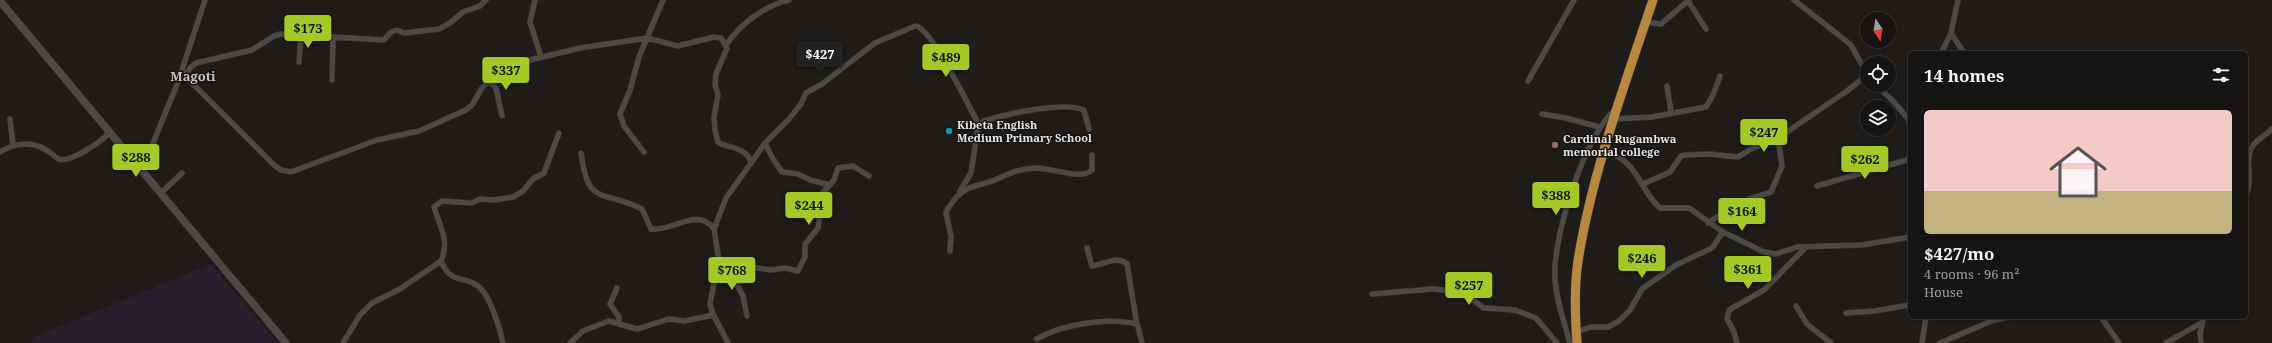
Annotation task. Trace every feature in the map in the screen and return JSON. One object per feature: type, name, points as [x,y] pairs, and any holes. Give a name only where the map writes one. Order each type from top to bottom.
[{"type":"highway","points":[[1577,343],[1576,285],[1578,261],[1605,151],[1653,0]]},
{"type":"street","points":[[142,170],[182,75],[205,0]]},
{"type":"street","points":[[182,75],[200,61],[252,50],[277,35],[333,39],[384,40],[391,32],[397,30],[404,33],[435,30],[450,23],[467,9],[480,6],[486,0]]},
{"type":"street","points":[[535,0],[531,24],[541,57]]},
{"type":"street","points":[[644,152],[620,117],[647,38],[663,0]]},
{"type":"street","points":[[751,163],[748,156],[744,152],[720,143],[715,130],[714,117],[718,95],[716,78],[726,45],[742,24],[775,5],[789,0]]},
{"type":"street","points":[[1528,81],[1574,0]]},
{"type":"street","points":[[1794,0],[1824,22],[1851,45],[1860,61]]},
{"type":"street","points":[[1942,51],[1951,33],[1958,0]]},
{"type":"street","points":[[0,1],[286,343]]},
{"type":"street","points":[[1646,22],[1661,24],[1689,1],[1706,29]]},
{"type":"street","points":[[728,343],[714,315],[710,303],[719,266],[714,229],[726,198],[766,143],[789,119],[806,93],[822,84],[841,67],[878,41],[894,36],[915,26],[921,28],[942,54],[979,125],[970,175],[959,193],[943,213],[951,236],[950,251]]},
{"type":"street","points":[[1951,33],[1963,51]]},
{"type":"street","points":[[299,62],[301,36]]},
{"type":"street","points":[[182,75],[258,150],[281,170],[291,172],[364,144],[418,131],[466,110],[472,105],[482,88],[489,81],[517,65],[541,57],[580,48],[647,38],[678,46],[718,37],[722,39],[726,45]]},
{"type":"street","points":[[332,80],[333,39]]},
{"type":"street","points":[[1615,120],[1652,117],[1671,112],[1706,107],[1713,96],[1720,76]]},
{"type":"street","points":[[1643,184],[1670,172],[1681,156],[1686,154],[1709,154],[1738,157],[1751,149],[1778,138],[1847,91],[1860,80]]},
{"type":"street","points":[[489,81],[496,88],[502,116]]},
{"type":"street","points":[[1668,86],[1671,112]]},
{"type":"street","points":[[1884,92],[1893,100],[1908,119]]},
{"type":"street","points":[[1570,343],[1557,295],[1555,261],[1570,196],[1599,127],[1608,115],[1619,106]]},
{"type":"street","points":[[979,125],[991,119],[1026,112],[1051,108],[1073,107],[1084,110],[1089,129]]},
{"type":"street","points":[[1542,114],[1566,118],[1599,127]]},
{"type":"street","points":[[10,119],[13,145]]},
{"type":"street","points":[[2248,188],[2250,182],[2248,156],[2254,144],[2272,129]]},
{"type":"street","points":[[0,152],[13,145],[32,143],[50,152],[56,158],[66,160],[101,140],[110,132]]},
{"type":"street","points":[[343,343],[360,315],[372,303],[400,290],[441,261],[444,254],[445,240],[434,207],[436,204],[442,201],[472,203],[480,199],[494,200],[517,196],[532,179],[544,173],[559,133]]},
{"type":"street","points":[[1708,223],[1723,212],[1735,210],[1749,199],[1770,192],[1782,166],[1778,138]]},
{"type":"street","points":[[766,143],[773,159],[782,172],[798,174],[810,180],[830,184]]},
{"type":"street","points":[[1605,151],[1622,159],[1643,184],[1653,202],[1660,208],[1689,208],[1722,232],[1764,252],[1776,254],[1806,246],[1862,245],[1908,237]]},
{"type":"street","points":[[581,153],[583,171],[590,187],[598,193],[643,210],[651,229],[702,219],[710,224],[714,229]]},
{"type":"street","points":[[959,193],[974,185],[996,180],[1018,170],[1043,168],[1073,175],[1088,173],[1092,170],[1092,155]]},
{"type":"street","points":[[1817,186],[1908,160]]},
{"type":"street","points":[[719,266],[726,264],[771,270],[786,268],[798,271],[805,257],[805,244],[818,228],[821,208],[820,196],[830,184],[838,168],[853,166],[869,176]]},
{"type":"street","points":[[161,193],[182,173]]},
{"type":"street","points":[[1576,332],[1591,327],[1608,327],[1619,321],[1630,310],[1642,289],[1676,265],[1712,248],[1722,232]]},
{"type":"street","points":[[1737,343],[1734,332],[1727,320],[1729,310],[1764,290],[1806,246]]},
{"type":"street","points":[[1087,248],[1091,266],[1116,260],[1123,261],[1127,264],[1137,324],[1142,343]]},
{"type":"street","points":[[441,261],[445,271],[451,277],[478,286],[484,292],[493,312],[503,343]]},
{"type":"street","points":[[726,264],[743,296],[747,316]]},
{"type":"street","points":[[617,288],[610,304],[619,317],[619,323]]},
{"type":"street","points":[[1372,294],[1433,289],[1453,291],[1469,297],[1484,308],[1515,310],[1536,318],[1557,343]]},
{"type":"street","points":[[1846,313],[1880,311],[1908,305]]},
{"type":"street","points":[[1796,306],[1807,324],[1831,343]]},
{"type":"street","points":[[570,343],[576,336],[609,321],[637,329],[669,319],[684,321],[714,315]]},
{"type":"street","points":[[1922,343],[1926,319]]},
{"type":"street","points":[[1940,343],[1999,319]]},
{"type":"street","points":[[2102,319],[2119,343]]},
{"type":"street","points":[[2201,343],[2201,323],[2203,319]]},
{"type":"street","points":[[1037,339],[1059,328],[1099,321],[1137,324]]},
{"type":"street","points":[[2166,343],[2201,323]]},
{"type":"shaded area","points":[[211,264],[278,343],[31,343],[36,336]]},
{"type":"place","name":"Kibeta English Medium Primary School","points":[[949,131]]},
{"type":"place","name":"Cardinal Rugambwa memorial college","points":[[1555,145]]},
{"type":"district","name":"Magoti","points":[[193,76]]}]
